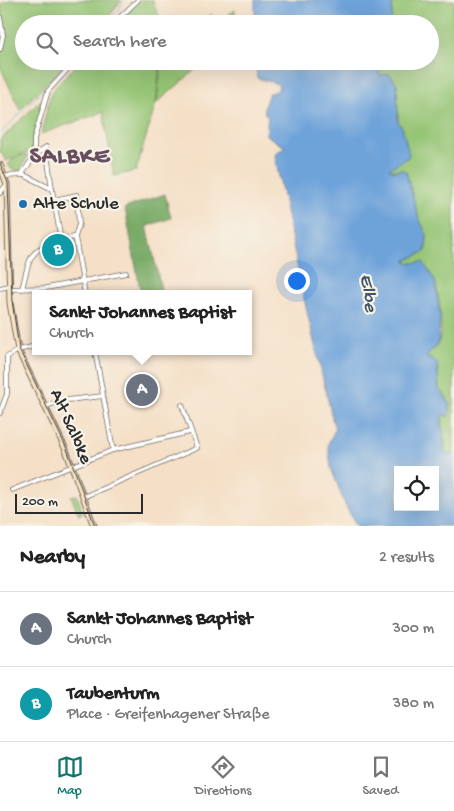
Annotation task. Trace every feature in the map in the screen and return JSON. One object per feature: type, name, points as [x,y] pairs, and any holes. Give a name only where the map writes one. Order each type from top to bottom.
[{"type":"main road","name":"Alt Salbke","points":[[0,164],[6,176],[7,184],[10,288],[12,318],[18,350],[72,465],[94,526]]},
{"type":"street","points":[[122,15],[138,0]]},
{"type":"street","points":[[0,17],[3,38],[0,49]]},
{"type":"street","points":[[34,157],[34,141],[48,91],[67,70]]},
{"type":"street","points":[[21,175],[34,157],[46,147],[61,240]]},
{"type":"street","points":[[6,176],[21,175],[52,189]]},
{"type":"street","points":[[0,193],[7,184]]},
{"type":"street","points":[[54,200],[77,195],[79,224],[75,237],[84,290]]},
{"type":"street","points":[[22,289],[29,262],[37,249],[44,244],[75,237]]},
{"type":"street","points":[[43,290],[126,273]]},
{"type":"street","points":[[0,288],[32,290]]},
{"type":"street","points":[[0,413],[6,398],[7,357],[18,350],[32,347]]},
{"type":"street","points":[[96,355],[113,450]]},
{"type":"street","points":[[0,376],[7,375]]},
{"type":"street","points":[[45,407],[58,402],[104,396]]},
{"type":"street","points":[[83,497],[196,449],[198,444],[190,432],[182,406]]},
{"type":"street","points":[[12,490],[113,450],[190,432]]},
{"type":"green space","points":[[10,0],[121,0],[110,15],[15,15],[15,70],[59,70],[20,110],[0,66],[0,53],[3,49],[4,37],[1,4]]},
{"type":"green space","points":[[140,0],[153,0],[159,15],[125,15]]},
{"type":"green space","points":[[393,0],[454,0],[454,451],[448,455],[442,450],[445,443],[441,427],[443,414],[450,411],[446,396],[439,390],[438,369],[433,359],[426,357],[437,346],[441,332],[437,287],[435,281],[405,261],[426,251],[427,235],[419,219],[406,172],[389,169],[390,166],[408,157],[398,122],[397,84],[390,74],[380,75],[377,71],[439,70],[439,15],[392,15]]},
{"type":"green space","points":[[235,10],[235,15],[228,15]]},
{"type":"green space","points":[[72,70],[159,70],[156,103],[136,171],[114,176],[103,112],[41,134],[51,92]]},
{"type":"green space","points":[[160,70],[195,70],[157,103]]},
{"type":"green space","points":[[41,100],[43,103],[31,153],[25,153],[6,161],[0,151],[0,140]]},
{"type":"green space","points":[[17,156],[28,156],[20,171],[11,169],[8,164]]},
{"type":"green space","points":[[165,194],[171,218],[147,226],[161,290],[140,290],[125,208]]},
{"type":"green space","points":[[77,495],[83,513],[79,515],[71,496]]},
{"type":"water","points":[[255,0],[393,0],[392,15],[255,15]]},
{"type":"water","name":"Elbe","points":[[256,70],[381,70],[378,72],[380,75],[390,74],[397,84],[398,122],[402,127],[409,154],[408,157],[389,169],[394,171],[401,169],[406,172],[419,219],[427,235],[426,251],[405,261],[410,263],[423,262],[435,281],[440,315],[438,343],[426,357],[437,363],[439,390],[447,399],[450,410],[448,417],[443,414],[441,427],[444,430],[445,446],[443,450],[448,455],[454,452],[454,526],[357,526],[346,507],[331,468],[328,444],[335,430],[305,303],[275,157],[276,153],[285,147],[266,135],[268,116],[265,114],[264,107],[269,93],[277,91],[278,84],[257,78]]},
{"type":"waterway","points":[[114,15],[119,10],[123,0]]},
{"type":"waterway","points":[[0,134],[62,70]]},
{"type":"tram line","points":[[0,163],[8,183],[12,300],[19,349],[67,449],[95,526]]},
{"type":"place","name":"Alte Schule","points":[[23,204]]},
{"type":"place","name":"Taubenturm","points":[[58,250]]},
{"type":"place","name":"Sankt Johannes Baptist","points":[[142,390]]},
{"type":"district","name":"SALBKE","points":[[70,157]]}]
